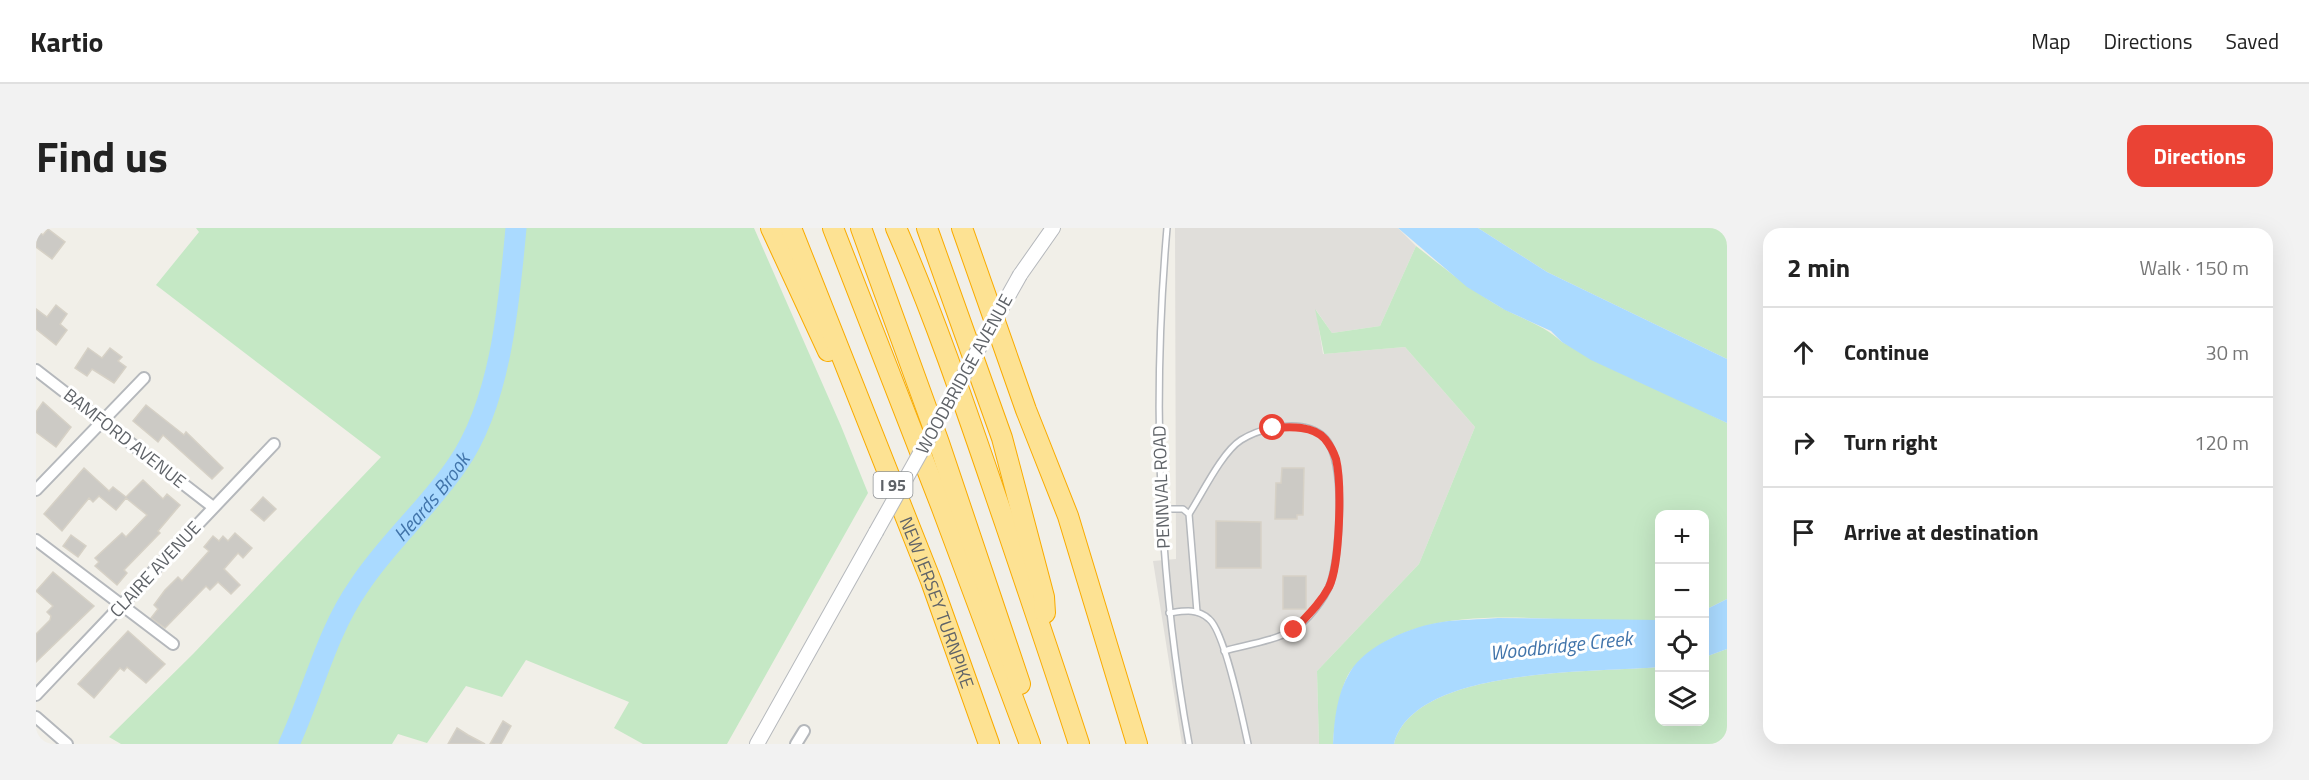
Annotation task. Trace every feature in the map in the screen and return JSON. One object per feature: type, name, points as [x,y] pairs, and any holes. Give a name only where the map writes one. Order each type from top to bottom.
[{"type":"highway","points":[[771,228],[803,299],[885,462]]},
{"type":"highway","name":"NEW JERSEY TURNPIKE","points":[[791,228],[885,462],[989,744]]},
{"type":"highway","points":[[833,228],[942,508],[1029,744]]},
{"type":"highway","points":[[861,228],[939,443],[1040,744]]},
{"type":"highway","points":[[896,228],[926,297],[1046,639],[1078,744]]},
{"type":"highway","points":[[927,228],[1002,438],[1044,597],[1046,639]]},
{"type":"highway","points":[[962,228],[1026,410],[1068,516],[1137,744]]},
{"type":"street","name":"WOODBRIDGE AVENUE","points":[[757,744],[1020,275],[1053,228]]},
{"type":"street","name":"BAMFORD AVENUE","points":[[36,370],[213,507]]},
{"type":"street","points":[[36,490],[144,378]]},
{"type":"street","name":"CLAIRE AVENUE","points":[[36,695],[274,444]]},
{"type":"street","points":[[36,540],[173,644]]},
{"type":"street","points":[[36,717],[67,744]]},
{"type":"street","points":[[796,744],[804,731]]},
{"type":"lane","name":"PENNVAL ROAD","points":[[1167,228],[1159,351],[1161,509],[1169,613],[1189,744]]},
{"type":"lane","points":[[1197,612],[1189,514],[1225,457],[1240,440],[1273,428],[1301,427],[1324,437],[1336,458],[1339,499],[1336,552],[1330,585],[1317,606],[1294,630],[1224,651]]},
{"type":"lane","points":[[1161,509],[1183,509],[1189,514]]},
{"type":"lane","points":[[1169,613],[1191,610],[1209,618],[1216,627],[1238,693],[1248,744]]},
{"type":"shaded area","points":[[1175,228],[1398,228],[1416,246],[1380,326],[1332,333],[1316,310],[1323,354],[1405,347],[1475,427],[1419,564],[1317,671],[1319,744],[1182,744],[1153,561],[1176,559]]},
{"type":"green space","points":[[196,228],[754,228],[868,493],[727,744],[643,744],[614,728],[629,702],[526,660],[502,697],[466,686],[427,743],[398,734],[392,744],[121,744],[109,737],[193,654],[381,457],[156,285],[199,232]]},
{"type":"green space","points":[[1478,228],[1727,228],[1727,359],[1547,272]]},
{"type":"green space","points":[[1416,246],[1502,308],[1540,327],[1562,342],[1727,423],[1727,599],[1709,608],[1709,510],[1655,510],[1655,620],[1496,617],[1455,620],[1416,628],[1381,644],[1352,669],[1341,694],[1333,744],[1319,744],[1317,671],[1419,564],[1475,427],[1405,347],[1324,354],[1315,309],[1332,333],[1380,326]]},
{"type":"green space","points":[[1727,649],[1727,744],[1394,744],[1408,719],[1435,700],[1469,687],[1510,678],[1552,673],[1655,667],[1655,726],[1709,726],[1709,656]]},
{"type":"water","points":[[1398,228],[1478,228],[1547,272],[1727,359],[1727,423],[1591,360],[1562,342],[1551,331],[1505,310],[1467,287]]},
{"type":"water","points":[[1727,599],[1727,649],[1709,656],[1709,618],[1709,608]]},
{"type":"water","name":"Woodbridge Creek","points":[[1498,618],[1655,620],[1655,667],[1552,673],[1469,687],[1435,700],[1408,719],[1394,744],[1333,744],[1339,698],[1357,662],[1378,645],[1404,632],[1430,624]]},
{"type":"building","points":[[36,229],[43,235],[48,229],[65,242],[52,259],[36,247]]},
{"type":"building","points":[[56,305],[67,314],[60,324],[67,330],[56,345],[36,329],[36,309],[47,317]]},
{"type":"building","points":[[88,348],[102,358],[110,348],[122,357],[118,361],[126,367],[114,383],[92,369],[87,376],[75,368]]},
{"type":"building","points":[[43,402],[71,427],[56,447],[36,432],[36,412]]},
{"type":"building","points":[[146,405],[184,435],[186,432],[223,468],[212,479],[163,435],[158,442],[133,421]]},
{"type":"building","points":[[84,468],[109,491],[113,487],[126,497],[143,480],[163,499],[167,494],[180,505],[158,531],[160,533],[124,570],[127,573],[117,585],[95,566],[99,562],[95,558],[122,533],[126,537],[147,515],[126,498],[116,510],[99,496],[93,502],[89,498],[62,531],[44,514]]},
{"type":"building","points":[[1282,468],[1304,468],[1303,515],[1297,515],[1297,519],[1275,519],[1276,483],[1281,483]]},
{"type":"building","points":[[263,497],[276,509],[264,521],[251,510]]},
{"type":"building","points":[[1216,521],[1261,522],[1261,568],[1216,568]]},
{"type":"building","points":[[235,533],[252,548],[243,558],[238,553],[224,569],[240,585],[231,594],[218,582],[210,590],[206,586],[165,628],[151,618],[158,609],[154,605],[165,590],[178,577],[182,581],[209,551],[204,547],[213,536],[219,541],[223,536],[228,541]]},
{"type":"building","points":[[71,535],[86,546],[78,557],[63,546]]},
{"type":"building","points":[[53,572],[94,606],[36,662],[36,634],[50,620],[51,616],[47,612],[53,606],[36,591]]},
{"type":"building","points":[[1283,576],[1306,576],[1306,609],[1283,609]]},
{"type":"building","points":[[128,631],[165,664],[146,683],[127,667],[124,671],[120,668],[94,698],[78,684]]},
{"type":"building","points":[[503,721],[511,726],[501,744],[490,744]]},
{"type":"building","points":[[457,728],[468,735],[485,744],[448,744]]},
{"type":"waterway","name":"Heards Brook","points":[[289,744],[329,643],[348,604],[370,570],[446,481],[472,440],[484,412],[500,351],[506,319],[516,228]]},
{"type":"route","points":[[1273,428],[1301,427],[1324,437],[1336,458],[1339,499],[1336,552],[1330,585],[1317,606],[1294,630]]}]
